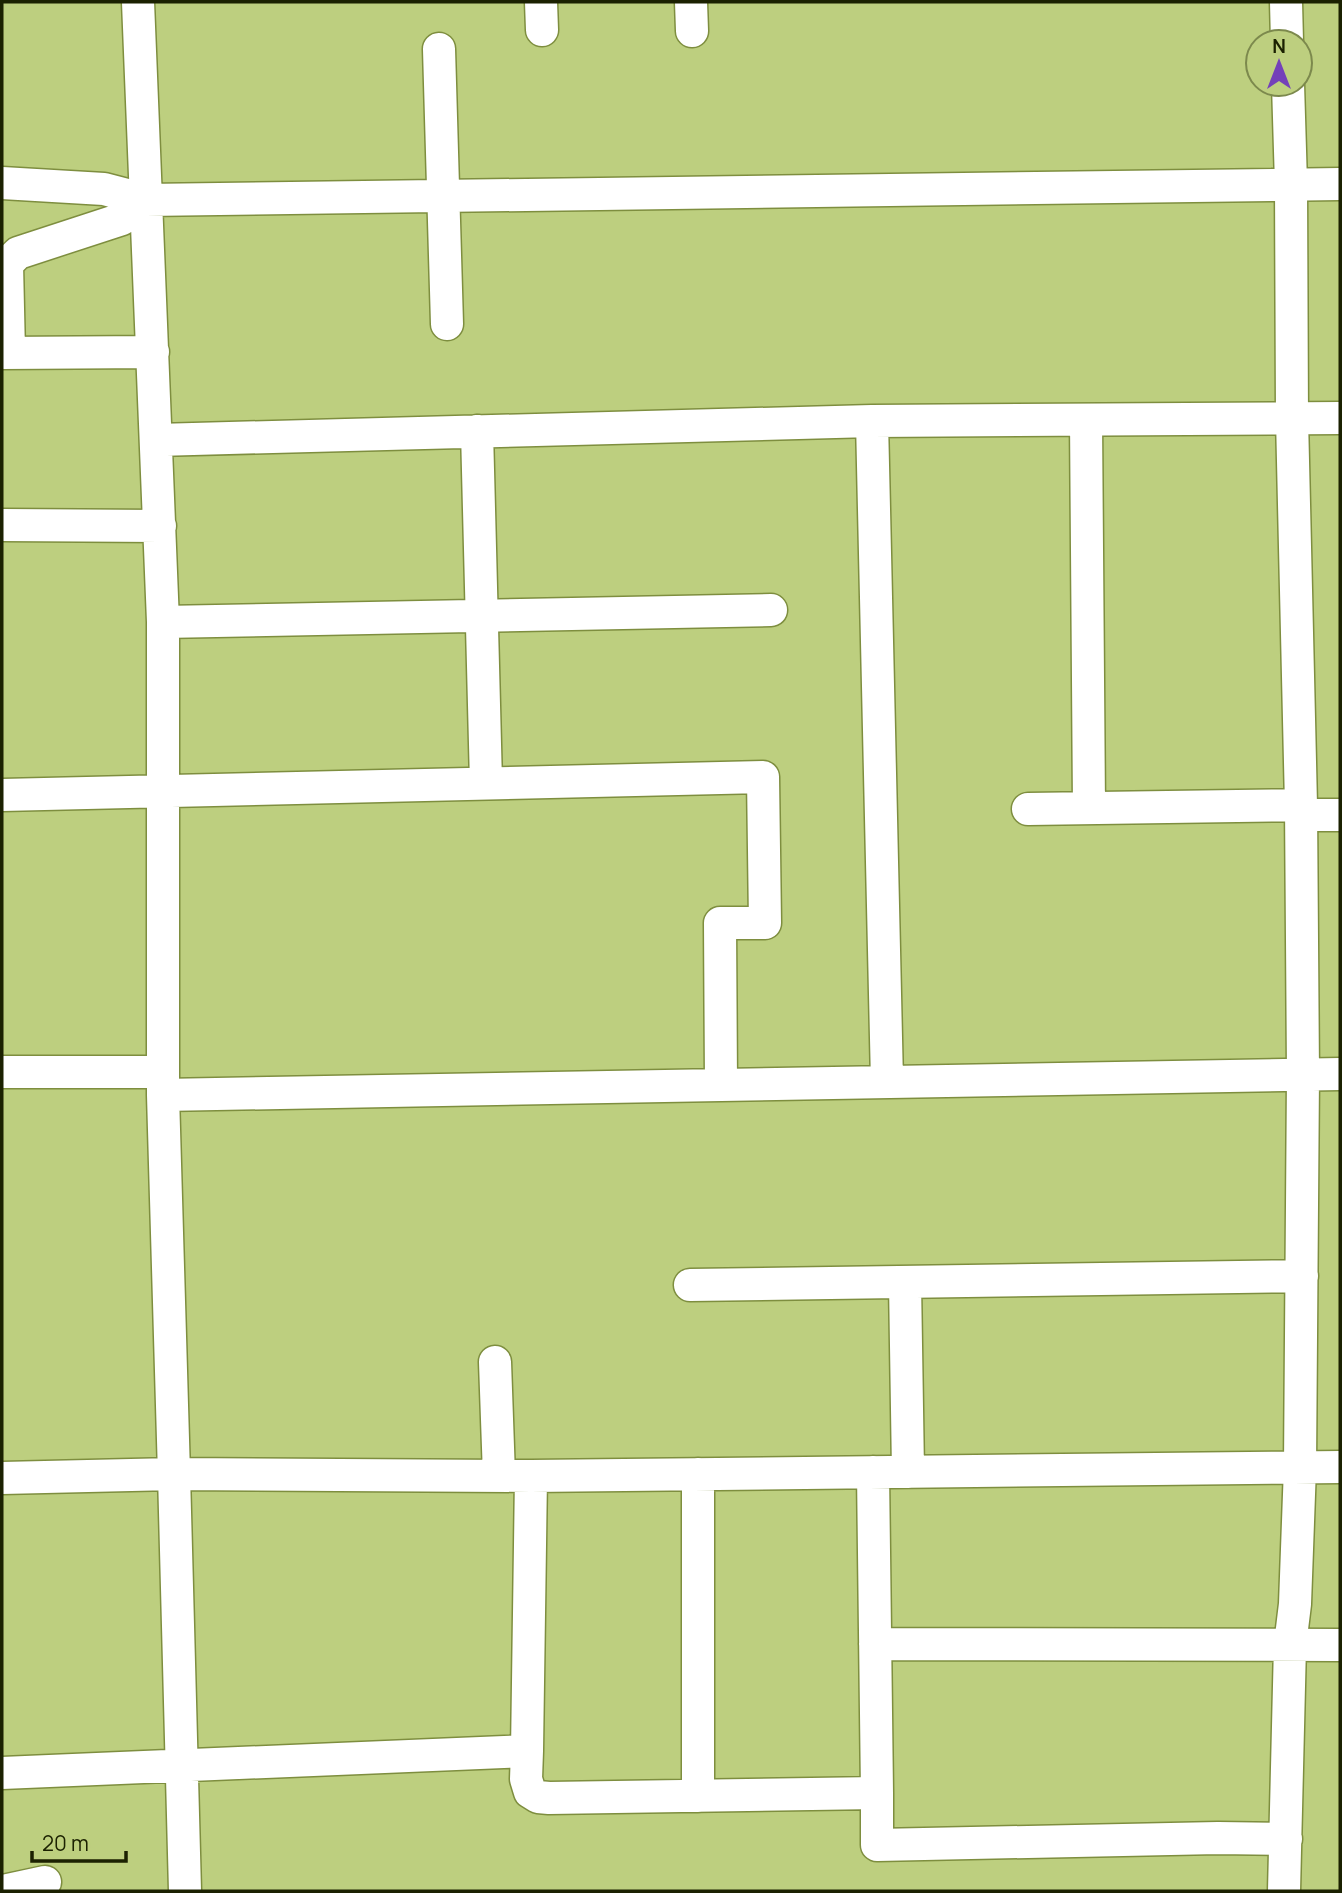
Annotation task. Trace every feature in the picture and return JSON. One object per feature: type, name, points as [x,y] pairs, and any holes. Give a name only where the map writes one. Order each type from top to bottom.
[{"type":"street","points":[[138,2],[163,622],[163,1084],[185,1891]]},
{"type":"street","points":[[1286,2],[1287,28]]},
{"type":"street","points":[[439,49],[447,324]]},
{"type":"street","points":[[1284,1891],[1290,1644],[1295,1604],[1300,1467],[1303,1075],[1289,98]]},
{"type":"street","points":[[2,183],[104,189],[146,200],[1340,184]]},
{"type":"street","points":[[146,200],[122,219],[18,253],[7,264],[5,353],[153,352]]},
{"type":"street","points":[[157,440],[872,421],[1340,418]]},
{"type":"street","points":[[1086,420],[1089,808]]},
{"type":"street","points":[[872,421],[887,1082]]},
{"type":"street","points":[[477,431],[485,783]]},
{"type":"street","points":[[2,525],[160,526]]},
{"type":"street","points":[[163,622],[771,610]]},
{"type":"street","points":[[2,795],[763,777],[765,923],[720,923],[721,1084]]},
{"type":"street","points":[[1028,809],[1301,810],[1340,814]]},
{"type":"street","points":[[2,1072],[163,1084],[721,1084],[1340,1074]]},
{"type":"street","points":[[690,1286],[1302,1276]]},
{"type":"street","points":[[905,1282],[908,1472]]},
{"type":"street","points":[[495,1362],[499,1476]]},
{"type":"street","points":[[2,1478],[174,1475],[698,1475],[1340,1467]]},
{"type":"street","points":[[873,1472],[877,1844],[1286,1839]]},
{"type":"street","points":[[698,1475],[698,1796]]},
{"type":"street","points":[[531,1476],[526,1779],[530,1791],[538,1797],[597,1798],[877,1793]]},
{"type":"street","points":[[875,1644],[1340,1645]]},
{"type":"street","points":[[2,1773],[527,1751]]},
{"type":"street","points":[[2,1891],[45,1882]]}]
